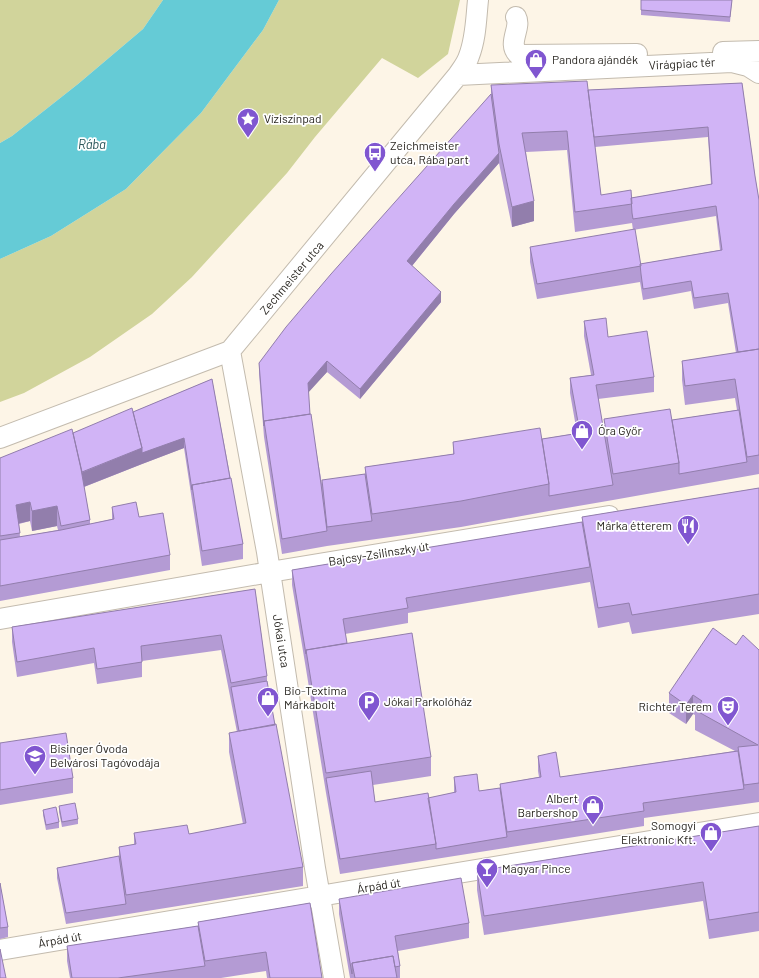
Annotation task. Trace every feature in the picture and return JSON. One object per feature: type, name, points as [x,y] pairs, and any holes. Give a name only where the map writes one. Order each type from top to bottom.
[{"type":"street","name":"Zechmeister utca","points":[[0,438],[230,351],[458,75],[469,57],[476,30],[478,0]]},
{"type":"street","points":[[516,17],[517,21],[513,45],[518,55],[759,51]]},
{"type":"street","name":"Virágpiac tér","points":[[458,75],[732,62],[743,64],[759,73]]},
{"type":"street","name":"Jókai utca","points":[[230,351],[270,572],[334,978]]},
{"type":"street","name":"Bajcsy-Zsilinszky út","points":[[0,618],[625,514]]},
{"type":"street","name":"Árpád út","points":[[0,950],[759,823]]},
{"type":"green space","points":[[0,0],[163,0],[143,29],[78,84],[12,136],[0,143]]},
{"type":"green space","points":[[279,0],[460,0],[448,54],[418,78],[382,58],[315,137],[287,173],[192,277],[152,314],[90,357],[24,393],[0,402],[0,259],[51,236],[126,189],[201,113],[263,30]]},
{"type":"water","name":"Rába","points":[[163,0],[279,0],[263,30],[201,113],[126,189],[51,236],[0,259],[0,143],[12,136],[78,84],[143,29]]},
{"type":"building","points":[[641,0],[732,0],[730,17],[641,10]]},
{"type":"building","points":[[587,81],[601,195],[631,190],[632,204],[575,212],[567,131],[522,133],[534,201],[512,207],[499,144],[491,85]]},
{"type":"building","points":[[742,83],[759,200],[759,349],[738,352],[728,293],[694,298],[691,281],[643,289],[640,264],[722,250],[716,206],[633,219],[632,213],[631,198],[712,184],[708,127],[594,137],[588,90]]},
{"type":"building","points":[[491,94],[499,153],[407,261],[441,292],[360,389],[327,361],[308,383],[310,414],[264,421],[264,426],[259,363],[286,327],[331,274]]},
{"type":"building","points":[[635,229],[641,266],[537,284],[530,247]]},
{"type":"building","points":[[606,318],[608,337],[647,331],[654,377],[596,385],[613,485],[549,496],[549,484],[542,439],[580,433],[570,378],[594,375],[584,321]]},
{"type":"building","points":[[759,349],[759,455],[747,457],[735,379],[685,386],[682,361]]},
{"type":"building","points":[[212,379],[230,478],[192,485],[192,490],[184,438],[142,453],[133,412]]},
{"type":"building","points":[[132,408],[142,448],[82,472],[73,433]]},
{"type":"building","points":[[670,409],[679,463],[613,474],[604,419]]},
{"type":"building","points":[[739,410],[747,462],[679,474],[679,463],[672,420]]},
{"type":"building","points":[[311,414],[327,531],[282,539],[264,421]]},
{"type":"building","points":[[540,428],[549,484],[461,501],[372,514],[365,467],[454,454],[453,442]]},
{"type":"building","points":[[72,429],[90,520],[61,526],[57,506],[32,511],[30,502],[16,505],[20,533],[0,536],[0,458]]},
{"type":"building","points":[[365,474],[372,521],[327,527],[322,480]]},
{"type":"building","points":[[231,478],[243,544],[202,551],[192,485]]},
{"type":"building","points":[[759,488],[759,594],[632,615],[629,603],[598,608],[582,517]]},
{"type":"building","points":[[136,502],[139,517],[163,513],[170,555],[0,586],[0,540],[61,530],[114,519],[112,507]]},
{"type":"building","points":[[582,522],[590,567],[406,598],[408,608],[343,619],[347,643],[306,650],[306,654],[292,570]]},
{"type":"building","points":[[255,589],[267,676],[231,683],[221,635],[141,646],[142,662],[97,669],[94,648],[17,662],[12,627]]},
{"type":"building","name":"Richter Terem","points":[[713,628],[736,645],[743,635],[759,650],[759,783],[744,785],[738,747],[758,745],[695,710],[702,701],[693,695],[686,705],[669,693]]},
{"type":"building","name":"Jókai Parkolóház","points":[[412,633],[431,757],[326,773],[306,650]]},
{"type":"building","points":[[267,681],[275,725],[239,731],[231,687]]},
{"type":"building","points":[[276,724],[303,867],[126,895],[119,847],[136,844],[134,833],[187,825],[189,834],[246,823],[229,733]]},
{"type":"building","name":"Bisinger Óvoda Belvárosi Tagóvodája","points":[[66,733],[73,778],[0,790],[0,743]]},
{"type":"building","points":[[738,751],[744,789],[643,803],[644,811],[507,832],[500,784],[541,777],[538,756],[556,752],[560,777]]},
{"type":"building","points":[[371,771],[375,802],[428,793],[436,844],[340,859],[326,778]]},
{"type":"building","points":[[477,774],[479,791],[500,788],[507,837],[436,849],[428,798],[456,792],[454,777]]},
{"type":"building","points":[[75,803],[78,819],[62,822],[59,806]]},
{"type":"building","points":[[56,807],[59,822],[46,825],[43,810]]},
{"type":"building","points":[[759,826],[759,912],[709,920],[703,882],[484,916],[477,871]]},
{"type":"building","points":[[119,856],[126,904],[66,913],[57,868]]},
{"type":"building","points":[[461,878],[469,923],[395,936],[400,966],[395,967],[393,956],[352,963],[352,974],[339,899]]},
{"type":"building","points":[[0,883],[8,927],[0,928]]},
{"type":"building","points":[[310,903],[322,978],[270,978],[266,952],[205,961],[198,922]]},
{"type":"building","points":[[198,926],[205,966],[118,978],[72,978],[67,946]]},
{"type":"building","points":[[0,949],[6,978],[0,978]]},
{"type":"building","points":[[393,956],[397,978],[355,978],[352,963]]},
{"type":"place","name":"Pandora ajándék","points":[[536,80]]},
{"type":"place","name":"Víziszínpad","points":[[248,138]]},
{"type":"place","name":"Zeichmeister utca, Rába part","points":[[375,172]]},
{"type":"place","name":"Óra Győr","points":[[582,450]]},
{"type":"place","name":"Márka étterem","points":[[688,546]]},
{"type":"place","name":"Bio-Textima Márkabolt","points":[[268,718]]},
{"type":"place","name":"Jókai Parkolóház","points":[[369,722]]},
{"type":"place","name":"Richter Terem","points":[[728,726]]},
{"type":"place","name":"Bisinger Óvoda Belvárosi Tagóvodája","points":[[35,776]]},
{"type":"place","name":"Albert Barbershop","points":[[593,826]]},
{"type":"place","name":"Somogyi Elektronic Kft.","points":[[711,852]]},
{"type":"place","name":"Magyar Pince","points":[[487,888]]}]
